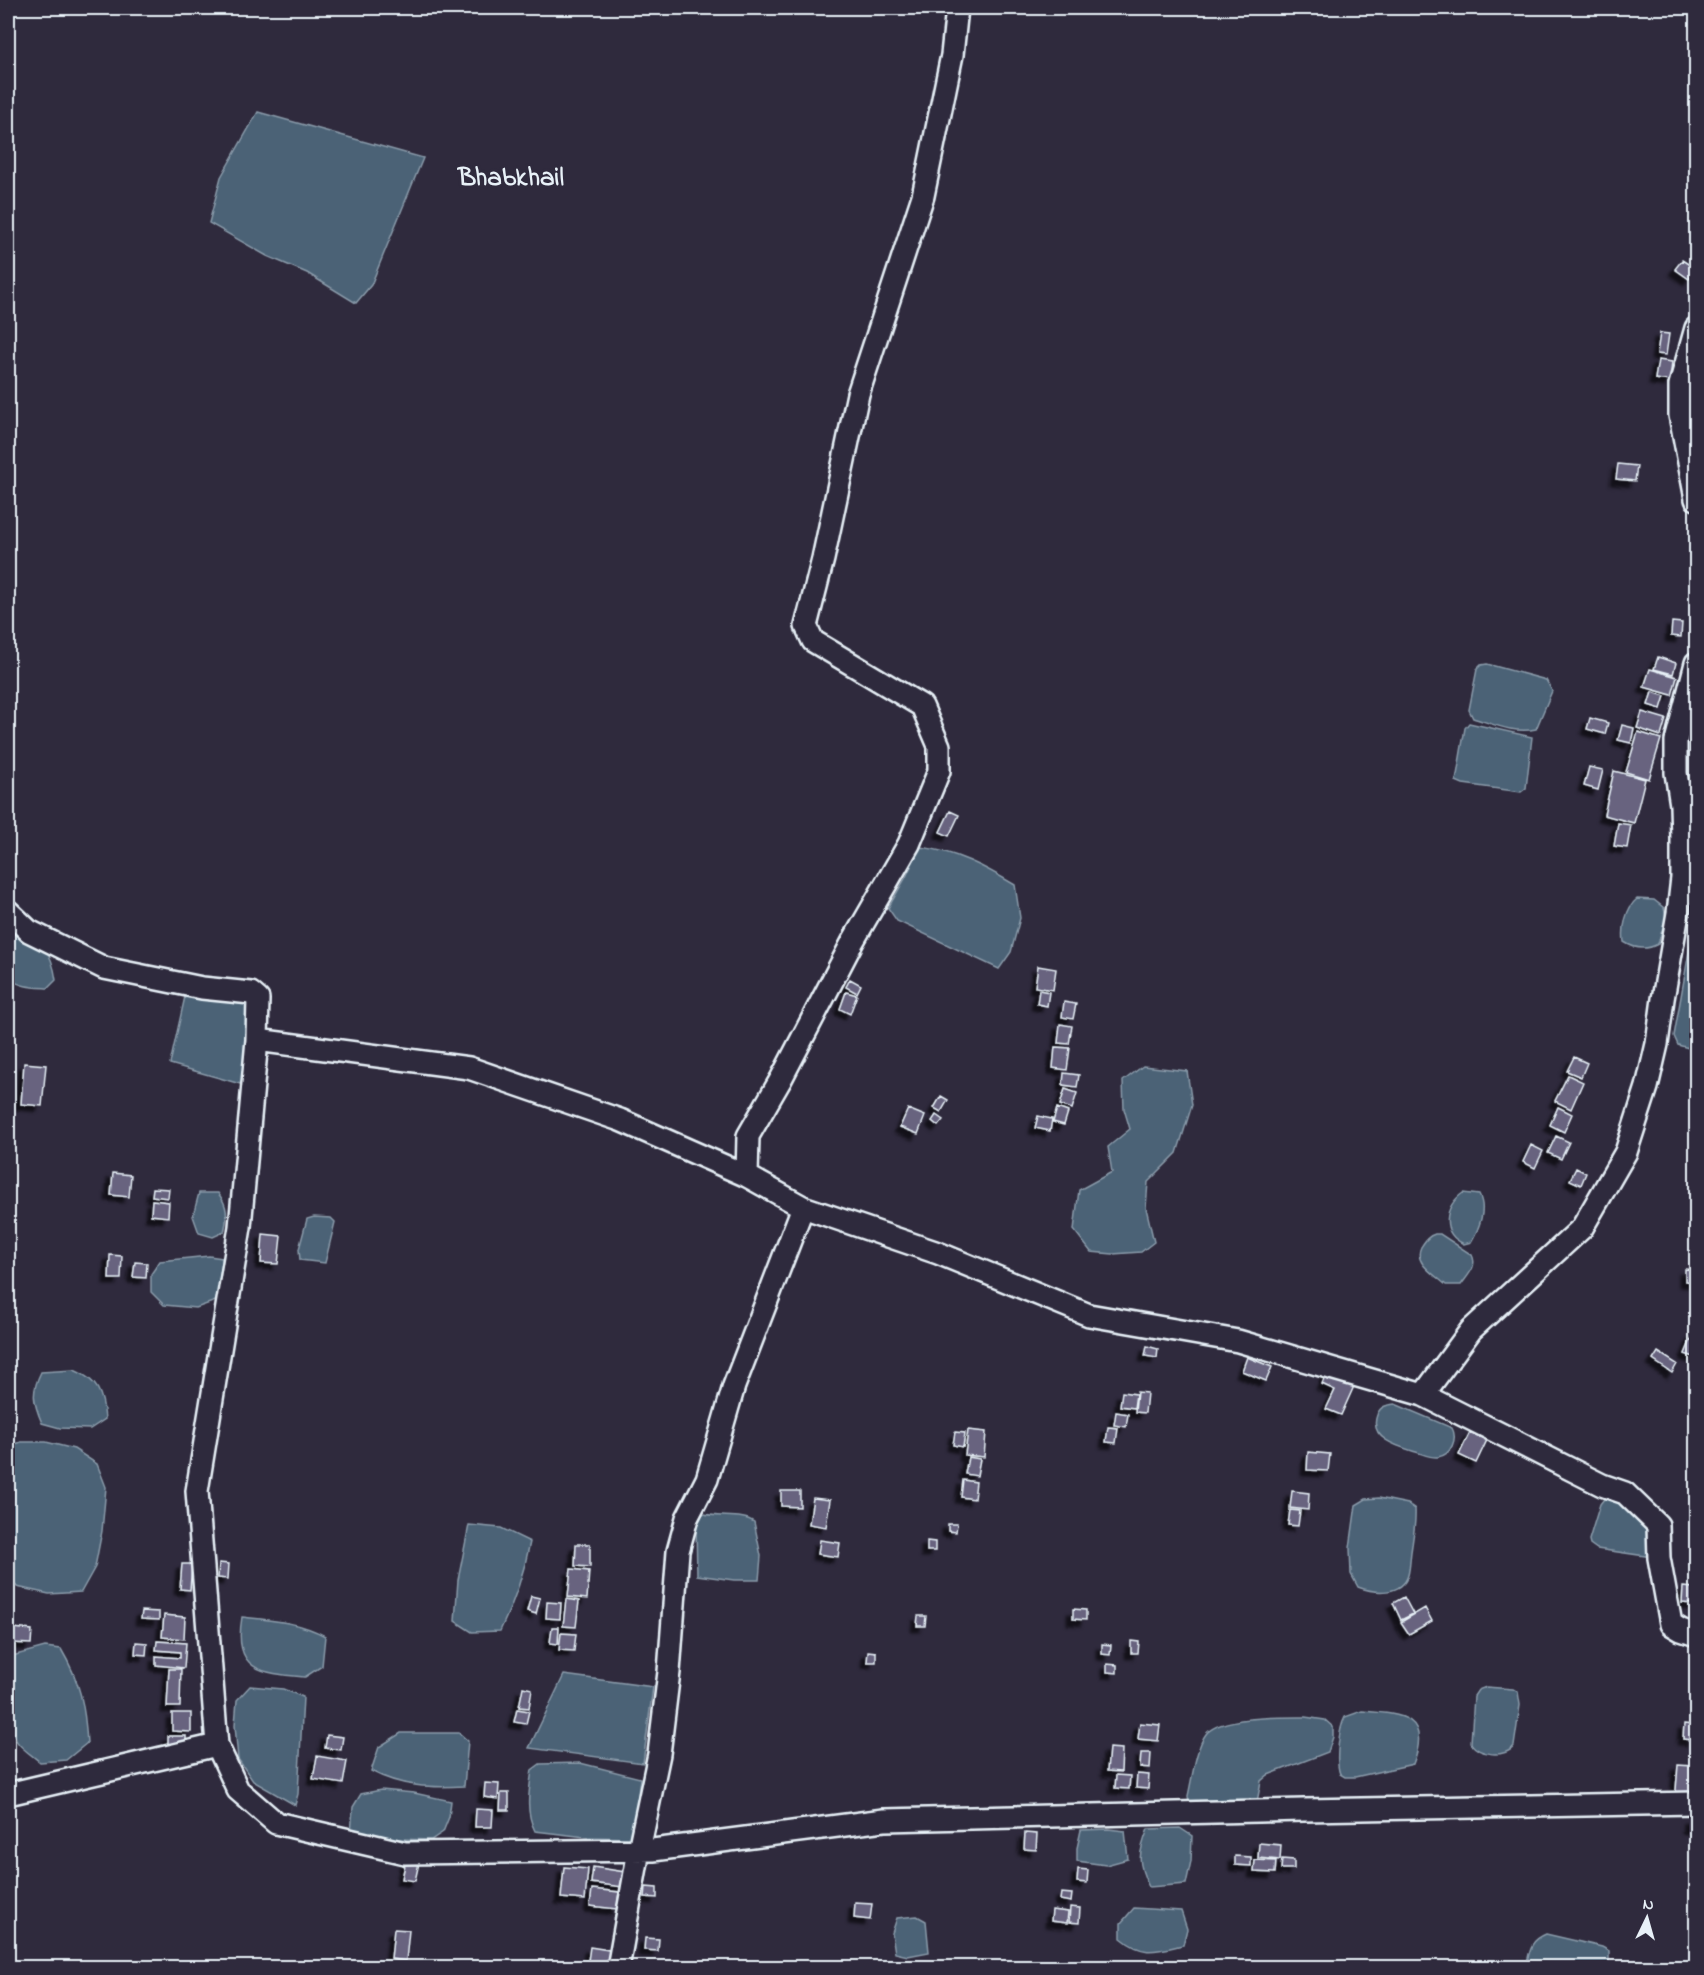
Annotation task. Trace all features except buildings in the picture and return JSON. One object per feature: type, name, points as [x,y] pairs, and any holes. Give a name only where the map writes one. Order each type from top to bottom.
[{"type":"street","points":[[747,1176],[748,1136],[781,1079],[853,941],[909,844],[939,771],[939,746],[922,706],[813,641],[806,626],[823,559],[858,394],[923,196],[952,55],[957,8]]},
{"type":"street","points":[[1696,328],[1680,385],[1680,416],[1696,500]]},
{"type":"street","points":[[1424,1395],[1471,1330],[1582,1228],[1626,1152],[1647,1087],[1657,1044],[1678,913],[1682,878],[1682,838],[1681,805],[1676,773],[1676,741],[1696,663]]},
{"type":"street","points":[[8,911],[29,931],[104,968],[202,988],[251,993],[258,999],[257,1040],[240,1227],[196,1491],[217,1745],[238,1790],[276,1823],[405,1853],[653,1850],[884,1820],[1696,1803]]},
{"type":"street","points":[[257,1040],[469,1068],[620,1120],[747,1176],[803,1206],[938,1253],[1089,1315],[1238,1341],[1424,1395],[1602,1485],[1624,1493],[1658,1525],[1659,1558],[1671,1624],[1696,1635]]},
{"type":"street","points":[[618,1968],[659,1754],[669,1672],[678,1551],[687,1518],[707,1479],[734,1386],[803,1206]]},
{"type":"street","points":[[8,1794],[217,1745]]},
{"type":"water","points":[[258,112],[423,158],[371,285],[356,303],[307,273],[267,256],[209,223],[221,177]]},
{"type":"water","points":[[1487,664],[1546,680],[1552,691],[1536,729],[1512,729],[1473,718],[1469,710],[1477,669]]},
{"type":"water","points":[[1469,723],[1532,737],[1526,788],[1521,792],[1456,781],[1465,728]]},
{"type":"water","points":[[920,847],[945,852],[969,861],[1015,885],[1020,918],[1011,952],[999,969],[897,921],[888,908]]},
{"type":"water","points":[[1637,899],[1654,900],[1664,908],[1666,917],[1658,944],[1654,946],[1641,948],[1624,942],[1626,919]]},
{"type":"water","points":[[1696,923],[1696,1050],[1678,1045],[1674,1036]]},
{"type":"water","points":[[15,926],[39,942],[48,953],[56,980],[48,988],[22,985],[8,978],[8,928]]},
{"type":"water","points":[[186,992],[254,999],[244,1085],[170,1064]]},
{"type":"water","points":[[1143,1066],[1187,1071],[1192,1105],[1177,1153],[1148,1182],[1146,1208],[1154,1242],[1141,1252],[1113,1254],[1091,1252],[1074,1230],[1079,1190],[1112,1172],[1108,1147],[1130,1129],[1124,1109],[1123,1081]]},
{"type":"water","points":[[199,1193],[218,1193],[224,1202],[226,1221],[224,1232],[213,1237],[199,1233],[193,1216]]},
{"type":"water","points":[[1463,1193],[1479,1195],[1482,1206],[1477,1231],[1471,1242],[1464,1244],[1451,1233],[1447,1219],[1452,1205]]},
{"type":"water","points":[[331,1218],[335,1222],[325,1263],[300,1260],[299,1249],[307,1219]]},
{"type":"water","points":[[1440,1234],[1472,1255],[1473,1267],[1461,1285],[1446,1285],[1422,1263],[1419,1253],[1421,1247],[1429,1237]]},
{"type":"water","points":[[209,1256],[222,1258],[224,1298],[196,1308],[164,1305],[151,1292],[151,1274],[160,1261]]},
{"type":"water","points":[[74,1370],[89,1378],[98,1389],[103,1402],[105,1419],[90,1429],[60,1428],[42,1423],[34,1397],[41,1372]]},
{"type":"water","points":[[1395,1404],[1452,1428],[1454,1441],[1450,1450],[1443,1456],[1430,1456],[1401,1447],[1381,1436],[1375,1423],[1378,1412],[1384,1406]]},
{"type":"water","points":[[21,1442],[46,1442],[74,1449],[97,1464],[106,1487],[102,1531],[95,1567],[81,1592],[49,1594],[17,1587],[8,1577],[8,1447]]},
{"type":"water","points":[[1379,1498],[1408,1504],[1415,1509],[1408,1575],[1400,1587],[1387,1591],[1372,1591],[1358,1587],[1351,1574],[1350,1548],[1356,1505],[1366,1499]]},
{"type":"water","points":[[1611,1498],[1648,1518],[1653,1557],[1597,1549],[1590,1544],[1589,1540],[1600,1504],[1604,1499]]},
{"type":"water","points":[[701,1513],[749,1519],[754,1522],[761,1556],[759,1580],[734,1580],[697,1575],[696,1525]]},
{"type":"water","points":[[469,1525],[501,1528],[530,1542],[518,1588],[500,1631],[472,1632],[455,1621],[458,1580]]},
{"type":"water","points":[[242,1617],[295,1625],[325,1636],[322,1666],[305,1677],[275,1674],[253,1666],[246,1659],[242,1649],[240,1635]]},
{"type":"water","points":[[45,1647],[61,1649],[73,1672],[83,1705],[87,1743],[66,1760],[40,1762],[16,1740],[8,1709],[8,1687],[12,1656]]},
{"type":"water","points":[[564,1675],[653,1687],[643,1763],[529,1748]]},
{"type":"water","points":[[250,1686],[283,1689],[303,1697],[298,1794],[295,1805],[253,1781],[238,1759],[235,1725],[237,1700]]},
{"type":"water","points":[[1486,1687],[1513,1689],[1518,1692],[1520,1705],[1514,1746],[1499,1754],[1480,1751],[1471,1743],[1474,1696],[1478,1690]]},
{"type":"water","points":[[1362,1711],[1400,1716],[1415,1726],[1419,1735],[1413,1764],[1355,1777],[1345,1777],[1340,1774],[1338,1753],[1343,1722],[1345,1717]]},
{"type":"water","points":[[1305,1717],[1325,1720],[1333,1727],[1333,1737],[1328,1752],[1268,1775],[1261,1781],[1257,1802],[1189,1804],[1188,1796],[1200,1747],[1206,1734],[1213,1728],[1252,1719]]},
{"type":"water","points":[[401,1733],[459,1733],[468,1741],[464,1786],[416,1785],[371,1771],[379,1747]]},
{"type":"water","points":[[580,1763],[640,1778],[635,1820],[630,1838],[586,1837],[535,1831],[529,1809],[532,1770],[540,1764]]},
{"type":"water","points":[[381,1790],[414,1793],[451,1801],[449,1817],[443,1832],[431,1840],[367,1838],[351,1835],[353,1807],[361,1794]]},
{"type":"water","points":[[1180,1828],[1192,1836],[1191,1861],[1186,1884],[1149,1887],[1142,1871],[1140,1858],[1148,1829]]},
{"type":"water","points":[[1081,1830],[1125,1831],[1128,1859],[1106,1865],[1077,1861]]},
{"type":"water","points":[[1134,1908],[1181,1911],[1187,1929],[1183,1945],[1150,1951],[1137,1948],[1121,1938],[1121,1923]]},
{"type":"water","points":[[917,1916],[926,1921],[929,1952],[908,1956],[895,1953],[892,1933],[897,1918]]},
{"type":"water","points":[[1546,1934],[1602,1947],[1609,1951],[1609,1967],[1526,1967],[1533,1943]]},
{"type":"district","name":"Bhabkhail","points":[[511,176]]}]
